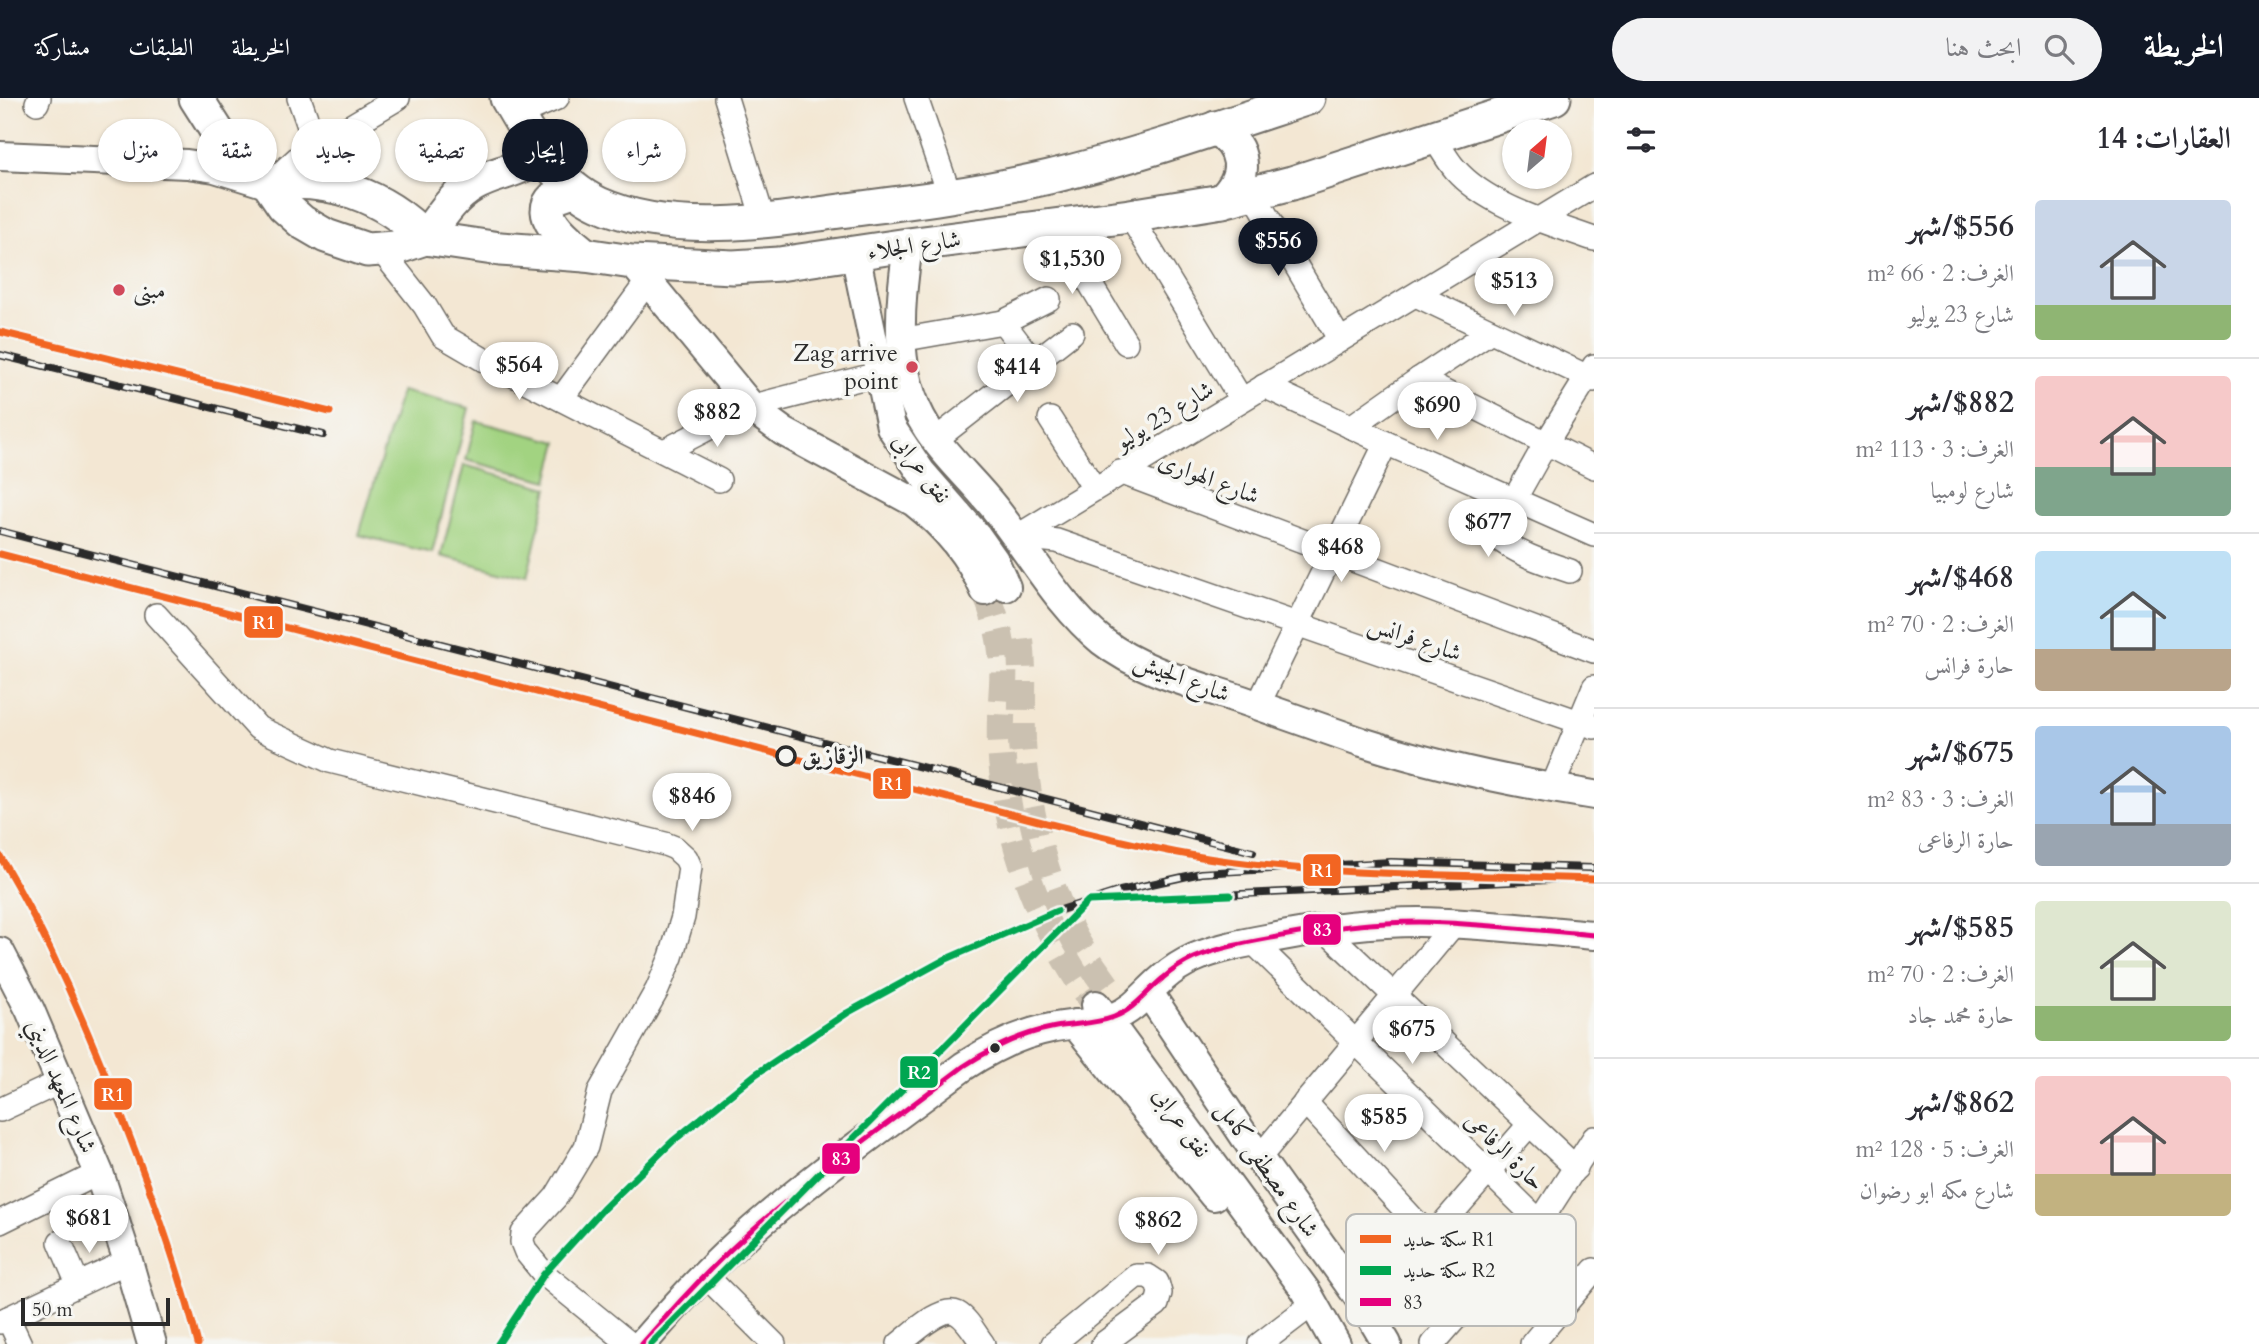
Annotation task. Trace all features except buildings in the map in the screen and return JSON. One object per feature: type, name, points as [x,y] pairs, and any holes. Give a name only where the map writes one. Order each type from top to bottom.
[{"type":"highway","points":[[196,98],[224,142],[269,184],[293,215],[314,229],[367,250],[395,248],[425,238],[461,193],[486,178],[502,173]]},
{"type":"highway","name":"شارع الجلاء","points":[[567,182],[575,190],[600,204],[635,215],[701,223],[764,222],[950,196],[1064,173],[1216,128],[1266,108],[1308,98]]},
{"type":"highway","name":"شارع الجلاء","points":[[425,238],[500,249],[585,255],[640,272],[779,264],[1222,201],[1292,183],[1555,98]]},
{"type":"highway","points":[[1266,108],[1249,131],[1251,145],[1266,170],[1278,179],[1292,183]]},
{"type":"highway","points":[[1216,128],[1228,136],[1237,148],[1241,163],[1239,178],[1233,191],[1222,201]]},
{"type":"highway","points":[[269,184],[303,181],[334,186],[385,205],[425,238]]},
{"type":"highway","points":[[575,190],[554,198],[548,212],[555,227],[585,255]]},
{"type":"main road","points":[[0,156],[187,164],[224,170],[269,184]]},
{"type":"main road","points":[[895,360],[908,245]]},
{"type":"main road","name":"نفق عرابى","points":[[640,272],[750,407],[784,432],[914,502],[932,516],[995,589],[994,560],[977,536],[921,472],[891,427],[895,360],[855,253]]},
{"type":"main road","name":"شارع الجيش","points":[[895,360],[915,406],[935,440],[976,485],[1079,619],[1118,652],[1148,668],[1363,742],[1445,765],[1594,795]]},
{"type":"main road","points":[[642,1344],[705,1275],[740,1242],[815,1178],[964,1066],[984,1053],[1028,1034],[1075,1024],[1149,993],[1162,978],[1196,957],[1252,941],[1323,928],[1417,922],[1594,935]]},
{"type":"main road","name":"شارع المعهد الديني","points":[[0,952],[30,1010],[99,1173],[152,1344]]},
{"type":"main road","name":"شارع مصطفى كامل","points":[[1149,993],[1259,1158],[1346,1280]]},
{"type":"main road","name":"نفق عرابى","points":[[1110,1008],[1309,1275],[1322,1288],[1346,1300]]},
{"type":"main road","name":"نفق عرابى","points":[[1110,1008],[1306,1291],[1335,1344]]},
{"type":"main road","points":[[1075,1024],[1335,1344]]},
{"type":"main road","name":"شارع مصطفى كامل","points":[[1376,1326],[1387,1344]]},
{"type":"street","points":[[299,98],[306,119]]},
{"type":"street","points":[[362,119],[398,98]]},
{"type":"street","points":[[512,106],[557,98]]},
{"type":"street","points":[[726,98],[764,222]]},
{"type":"street","points":[[916,98],[950,196]]},
{"type":"street","points":[[1434,138],[1456,170],[1481,191],[1509,207],[1594,239]]},
{"type":"street","points":[[269,184],[291,164]]},
{"type":"street","name":"شارع 23 يوليو","points":[[1017,539],[1094,488],[1594,186]]},
{"type":"street","points":[[1253,193],[1340,340]]},
{"type":"street","points":[[1130,216],[1241,399]]},
{"type":"street","points":[[1055,226],[1126,343]]},
{"type":"street","points":[[381,250],[425,306],[443,336],[484,360],[719,480]]},
{"type":"street","points":[[561,398],[640,272]]},
{"type":"street","points":[[1416,295],[1491,331],[1592,374],[1491,528],[1492,534],[1504,544],[1540,562],[1570,571]]},
{"type":"street","points":[[664,451],[750,407],[1003,322],[1049,299]]},
{"type":"street","points":[[1003,322],[1034,363]]},
{"type":"street","points":[[1351,428],[1491,331]]},
{"type":"street","points":[[935,440],[1072,333]]},
{"type":"street","points":[[1419,379],[1594,467]]},
{"type":"street","points":[[1264,386],[1351,428],[1594,535]]},
{"type":"street","points":[[1050,419],[1094,488]]},
{"type":"street","points":[[1258,705],[1385,443]]},
{"type":"street","name":"شارع الهوارى","points":[[1121,472],[1594,651]]},
{"type":"street","points":[[1043,520],[1057,541]]},
{"type":"street","name":"شارع فرانس","points":[[1017,539],[1057,541],[1587,724]]},
{"type":"street","points":[[156,615],[258,728],[330,761],[665,844],[675,848],[686,858],[690,867],[683,917],[671,957],[657,990],[600,1091],[586,1147],[556,1197],[523,1233],[522,1242],[526,1251],[544,1274],[630,1344]]},
{"type":"street","points":[[1552,788],[1587,724],[1594,687]]},
{"type":"street","points":[[1259,1158],[1454,924]]},
{"type":"street","points":[[1323,928],[1576,1168]]},
{"type":"street","name":"حارة الرفاعى","points":[[1252,941],[1532,1214]]},
{"type":"street","points":[[0,1110],[60,1082]]},
{"type":"street","points":[[1305,1102],[1409,1214]]},
{"type":"street","points":[[1450,1214],[1530,1125]]},
{"type":"street","points":[[1545,1214],[1594,1138]]},
{"type":"street","points":[[0,1222],[99,1173]]},
{"type":"street","points":[[61,1242],[78,1284]]},
{"type":"street","points":[[20,1344],[4,1320],[128,1261]]},
{"type":"street","points":[[1576,1291],[1594,1270]]},
{"type":"street","points":[[705,1275],[774,1344]]},
{"type":"street","points":[[1053,1344],[1136,1276],[1148,1276],[1157,1282],[1160,1293],[1157,1304],[1104,1344],[1085,1318]]},
{"type":"street","points":[[1260,1344],[1306,1309]]},
{"type":"street","points":[[899,1344],[943,1311],[955,1312],[965,1320],[983,1344]]},
{"type":"street","points":[[1433,1344],[1449,1326]]},
{"type":"street","points":[[1532,1344],[1547,1326]]},
{"type":"green space","points":[[401,391],[469,408],[432,553],[359,535]]},
{"type":"green space","points":[[476,421],[558,442],[548,481],[466,460]]},
{"type":"green space","points":[[464,465],[548,488],[527,578],[441,556]]},
{"type":"tunnel","points":[[985,591],[1002,648],[1001,743],[1004,779],[1018,848],[1042,913],[1058,945],[1096,1005]]},
{"type":"tunnel","points":[[1020,640],[1024,768],[1040,850],[1058,904],[1070,929],[1113,995]]},
{"type":"railway","points":[[0,332],[330,412]]},
{"type":"railway","points":[[0,355],[323,435]]},
{"type":"railway","points":[[0,531],[1253,852]]},
{"type":"railway","points":[[498,1344],[544,1274],[603,1209],[673,1141],[756,1074],[847,1013],[944,960],[1045,915],[1120,891],[1201,873],[1391,862],[1593,868]]},
{"type":"railway","points":[[1394,873],[1467,875]]},
{"type":"railway","points":[[1111,900],[1594,878]]},
{"type":"railway","points":[[651,1344],[1085,904]]},
{"type":"rail line","name":"R1","points":[[0,332],[330,412]]},
{"type":"rail line","name":"R1","points":[[0,554],[1046,823],[1159,849],[1205,858],[1319,870],[1594,879]]},
{"type":"rail line","name":"R1","points":[[0,856],[52,953],[110,1088],[145,1176],[198,1344]]},
{"type":"rail line","name":"R2","points":[[651,1344],[1088,901],[1230,895]]},
{"type":"rail line","name":"R2","points":[[498,1344],[544,1274],[603,1209],[673,1141],[756,1074],[847,1013],[944,960],[1057,911]]},
{"type":"transit line","name":"83","points":[[642,1344],[702,1277],[741,1240],[823,1172],[964,1066],[995,1048],[1028,1034],[1121,1014],[1170,972],[1194,958],[1267,939],[1330,928],[1383,923],[1463,924],[1594,935]]},
{"type":"place","name":"مبنى","points":[[119,290]]},
{"type":"place","name":"Zag arrive point","points":[[912,367]]},
{"type":"place","name":"الزقازيق","points":[[786,756]]}]
